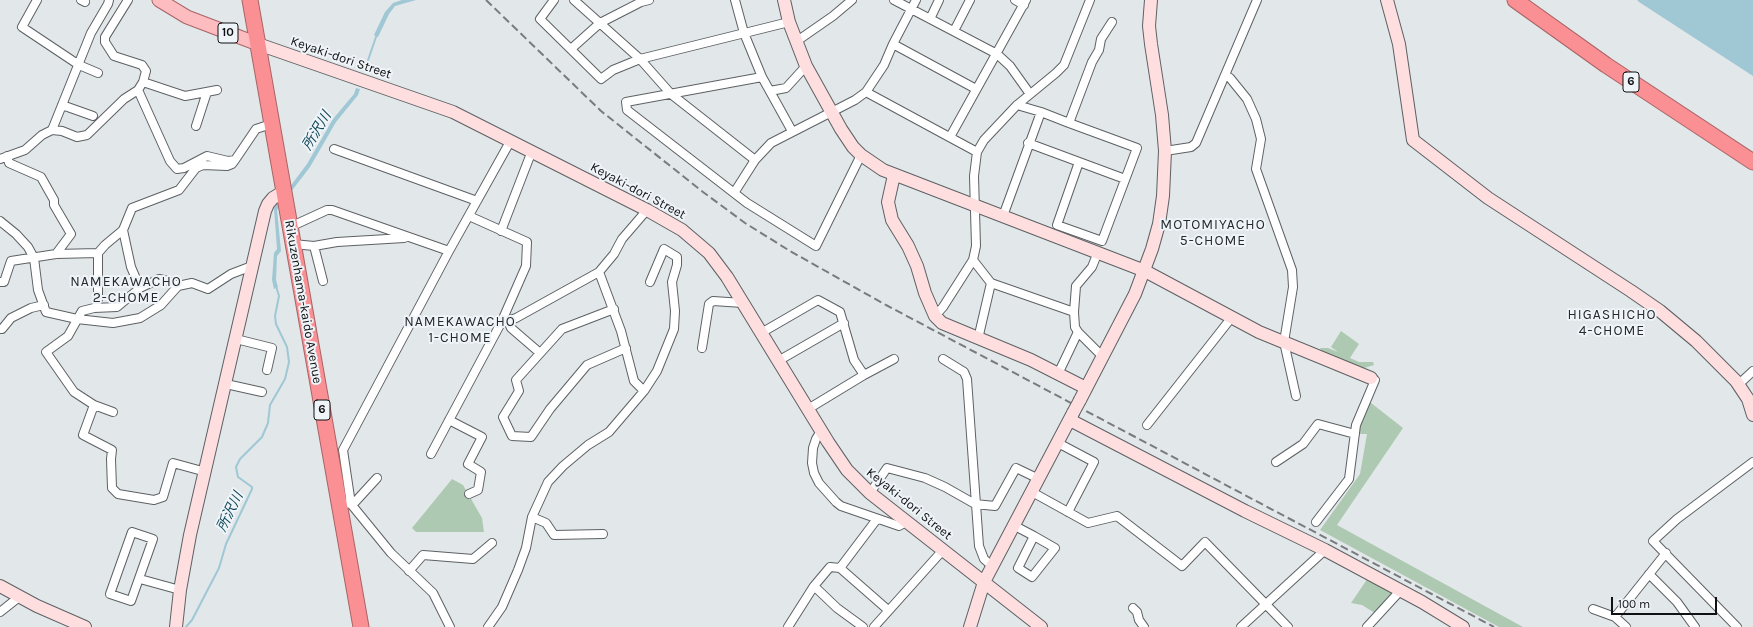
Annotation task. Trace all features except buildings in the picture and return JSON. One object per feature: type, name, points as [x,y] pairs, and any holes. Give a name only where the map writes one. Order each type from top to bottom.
[{"type":"highway","name":"Rikuzenhama-kaido Avenue","points":[[250,0],[283,192],[345,503],[361,627]]},
{"type":"highway","name":"6","points":[[1514,0],[1601,62],[1751,161]]},
{"type":"main road","name":"10","points":[[159,0],[187,17],[258,44]]},
{"type":"street","points":[[37,0],[22,27],[79,65],[98,73]]},
{"type":"street","points":[[52,130],[91,33],[109,0]]},
{"type":"street","points":[[56,254],[71,234],[54,205],[54,200],[41,177],[9,163],[4,157],[25,150],[42,135],[52,130],[62,131],[77,137],[87,135],[124,99],[138,90],[143,82],[146,71],[142,65],[114,56],[105,42],[105,37],[128,0]]},
{"type":"street","points":[[554,0],[540,19],[600,79],[613,70],[640,60],[789,22]]},
{"type":"street","points":[[574,0],[640,60],[671,94],[756,160]]},
{"type":"street","points":[[734,0],[744,33],[762,77],[792,131]]},
{"type":"street","points":[[784,0],[789,22],[806,66],[832,112],[853,147],[861,155],[883,170],[1145,271],[1259,332],[1375,380],[1356,425],[1349,479],[1316,522]]},
{"type":"street","points":[[797,41],[833,16],[852,0]]},
{"type":"street","points":[[894,0],[997,54],[1010,66],[1030,94]]},
{"type":"street","points":[[734,193],[756,160],[771,143],[855,100],[866,92],[884,65],[893,44],[916,0]]},
{"type":"street","points":[[930,19],[939,0]]},
{"type":"street","points":[[954,31],[970,0]]},
{"type":"street","points":[[950,137],[1025,3],[1015,0]]},
{"type":"street","points":[[935,316],[973,260],[976,246],[974,176],[977,152],[984,140],[1017,105],[1064,65],[1090,0]]},
{"type":"street","points":[[970,627],[984,582],[1015,526],[1130,304],[1145,271],[1159,224],[1163,196],[1165,151],[1162,115],[1149,26],[1151,0]]},
{"type":"street","points":[[1165,151],[1191,147],[1196,143],[1257,0]]},
{"type":"street","points":[[1387,0],[1399,44],[1413,140],[1488,198],[1660,311],[1718,361],[1739,384],[1748,400],[1753,414]]},
{"type":"street","points":[[571,50],[600,23],[643,1]]},
{"type":"street","points":[[1069,123],[1092,62],[1099,50],[1101,39],[1112,22]]},
{"type":"street","name":"Keyaki-dori Street","points":[[258,44],[436,105],[511,140],[668,221],[698,243],[718,265],[743,303],[821,431],[847,470],[870,493],[1041,627]]},
{"type":"street","points":[[893,44],[976,89]]},
{"type":"street","points":[[770,91],[786,88],[806,66]]},
{"type":"street","points":[[1226,75],[1247,100],[1256,119],[1261,139],[1256,169],[1292,270],[1293,287],[1284,342],[1296,396]]},
{"type":"street","points":[[762,77],[626,102],[627,110],[747,203],[816,246],[861,155]]},
{"type":"street","points":[[143,82],[185,96],[217,90]]},
{"type":"street","points":[[138,90],[170,161],[177,169],[184,168],[207,156],[228,161],[235,160]]},
{"type":"street","points":[[196,126],[208,92]]},
{"type":"street","points":[[866,92],[977,152]]},
{"type":"street","points":[[62,105],[93,116]]},
{"type":"street","points":[[1017,105],[1041,112],[1137,148],[1102,241],[1057,225],[1079,162]]},
{"type":"street","points":[[1003,216],[1028,143],[1041,112]]},
{"type":"street","points":[[140,288],[131,267],[124,230],[132,208],[179,190],[196,168],[203,165],[227,166],[232,164],[256,128],[271,124]]},
{"type":"street","points":[[450,627],[433,593],[391,553],[345,503],[343,450],[449,251],[511,140]]},
{"type":"street","points":[[1028,143],[1125,179]]},
{"type":"street","points":[[334,149],[477,201]]},
{"type":"street","points":[[502,231],[530,156],[533,152]]},
{"type":"street","points":[[894,175],[888,202],[892,220],[908,246],[917,266],[925,293],[935,316],[942,323],[978,339],[1006,349],[1086,388]]},
{"type":"street","points":[[176,627],[180,590],[190,535],[206,472],[252,266],[268,204],[273,198],[283,192]]},
{"type":"street","points":[[290,227],[327,210],[332,210],[449,251]]},
{"type":"street","points":[[504,322],[516,318],[599,272],[614,254],[622,239],[647,210]]},
{"type":"street","points":[[431,454],[504,322],[526,266],[527,242],[468,216]]},
{"type":"street","points":[[0,221],[16,234],[28,247],[34,258],[38,290],[46,312],[77,320],[113,323],[140,318],[161,306],[178,286],[192,283],[208,290],[231,274],[252,266]]},
{"type":"street","points":[[98,299],[98,253],[105,245],[124,230]]},
{"type":"street","points":[[293,244],[314,246],[337,242],[409,238]]},
{"type":"street","points":[[314,246],[322,281]]},
{"type":"street","points":[[488,627],[502,607],[518,570],[526,548],[532,517],[548,482],[563,466],[588,445],[609,432],[644,391],[657,371],[674,329],[675,311],[672,282],[678,265],[677,257],[664,249],[650,282]]},
{"type":"street","points":[[1098,252],[1092,267],[1076,286],[1074,312],[1078,332],[1103,357]]},
{"type":"street","points":[[0,282],[4,282],[11,261],[56,254],[98,253]]},
{"type":"street","points":[[973,260],[991,283],[1074,312]]},
{"type":"street","points":[[599,272],[614,309],[634,381],[644,391]]},
{"type":"street","points":[[113,412],[94,405],[74,392],[46,352],[68,336],[82,311],[94,308],[117,307],[140,288],[159,279],[168,281],[178,286]]},
{"type":"street","points":[[978,339],[991,283]]},
{"type":"street","points":[[761,334],[818,300],[840,312],[854,360],[864,375]]},
{"type":"street","points":[[702,348],[709,304],[713,301],[743,303]]},
{"type":"street","points":[[0,329],[2,329],[11,318],[31,308],[44,306]]},
{"type":"street","points":[[614,309],[562,328],[516,380],[519,391],[503,417],[512,436],[531,437],[550,409],[587,366],[626,348]]},
{"type":"street","points":[[1147,425],[1232,317]]},
{"type":"street","points":[[504,322],[540,353]]},
{"type":"street","points":[[778,361],[844,323]]},
{"type":"street","points":[[1058,374],[1078,332]]},
{"type":"street","points":[[236,339],[272,348],[267,370]]},
{"type":"street","points":[[808,409],[864,375],[894,359]]},
{"type":"street","points":[[943,359],[964,372],[967,379],[975,504],[980,553],[992,566]]},
{"type":"street","points":[[1739,384],[1753,371]]},
{"type":"street","points":[[226,384],[262,392]]},
{"type":"street","points":[[94,405],[83,435],[112,450],[112,488],[118,494],[154,500],[163,497],[173,463],[206,472]]},
{"type":"street","points":[[1072,416],[1245,511],[1325,550],[1460,626]]},
{"type":"street","points":[[449,420],[482,437],[468,464],[481,472],[478,490],[469,494]]},
{"type":"street","points":[[1276,462],[1303,444],[1318,424],[1355,434]]},
{"type":"street","points":[[821,431],[816,438],[812,463],[814,473],[819,483],[841,506],[899,526],[906,522]]},
{"type":"street","points":[[1058,443],[1094,462],[1068,512]]},
{"type":"street","points":[[1737,627],[1653,540],[1677,519],[1753,462]]},
{"type":"street","points":[[870,493],[887,468],[925,478],[945,487],[975,504],[995,506],[1016,468],[1039,479]]},
{"type":"street","points":[[345,503],[355,502],[377,478]]},
{"type":"street","points":[[1032,492],[1088,523],[1117,516],[1182,566],[1205,542],[1288,627]]},
{"type":"street","points":[[532,517],[546,523],[554,536],[603,534]]},
{"type":"street","points":[[840,568],[877,519]]},
{"type":"street","points":[[1015,526],[1034,536],[1056,548],[1032,577],[1018,568],[1034,536]]},
{"type":"street","points":[[132,532],[153,539],[140,579],[131,602],[110,594],[132,532]]},
{"type":"street","points":[[409,571],[423,555],[473,559],[492,543]]},
{"type":"street","points":[[874,627],[943,550]]},
{"type":"street","points":[[1241,627],[1325,550]]},
{"type":"street","points":[[1615,617],[1666,553]]},
{"type":"street","points":[[788,627],[814,586],[830,567],[840,568],[888,610]]},
{"type":"street","points":[[1649,574],[1677,602],[1695,627]]},
{"type":"street","points":[[140,579],[180,590]]},
{"type":"street","points":[[0,586],[19,597],[85,627]]},
{"type":"street","points":[[814,586],[837,608],[863,627]]},
{"type":"street","points":[[1367,627],[1400,591]]},
{"type":"street","points":[[0,612],[19,597]]},
{"type":"street","points":[[1132,608],[1137,612],[1139,620],[1144,627]]},
{"type":"street","points":[[1593,610],[1615,617],[1626,627]]},
{"type":"green space","points":[[1341,331],[1359,344],[1350,358],[1359,362],[1373,362],[1374,365],[1361,369],[1322,352],[1320,348],[1328,348],[1338,352],[1331,347]]},
{"type":"green space","points":[[1366,399],[1403,428],[1337,525],[1523,627],[1499,627],[1320,530],[1360,474],[1367,434],[1355,434]]},
{"type":"green space","points":[[452,479],[463,485],[482,518],[484,532],[416,532],[412,528]]},
{"type":"green space","points":[[1370,575],[1400,591],[1378,615],[1362,605],[1351,603]]},
{"type":"water","points":[[402,0],[416,0],[395,6],[389,14],[378,37],[374,35],[385,12],[393,3]]},
{"type":"water","points":[[1637,0],[1753,0],[1753,76],[1639,2]]},
{"type":"water","points":[[356,88],[360,89],[358,95],[336,122],[310,167],[277,210],[281,251],[277,256],[276,280],[278,287],[274,289],[272,280],[274,253],[277,249],[274,208],[307,164],[333,119],[354,94]]},
{"type":"waterway","name":"所沢川","points":[[365,69],[377,34]]},
{"type":"waterway","name":"所沢川","points":[[186,627],[192,620],[219,568],[226,544],[252,489],[252,487],[238,477],[236,467],[240,459],[262,437],[268,423],[270,405],[285,379],[289,362],[287,347],[276,324],[275,316],[279,296],[276,286]]},
{"type":"railway","points":[[486,0],[601,111],[703,192],[745,223],[790,251],[886,305],[1494,627]]},
{"type":"district","name":"MOTOMIYACHO 5-CHOME","points":[[1213,234]]},
{"type":"district","name":"NAMEKAWACHO 2-CHOME","points":[[126,290]]},
{"type":"district","name":"HIGASHICHO 4-CHOME","points":[[1612,324]]},
{"type":"district","name":"NAMEKAWACHO 1-CHOME","points":[[460,330]]}]
